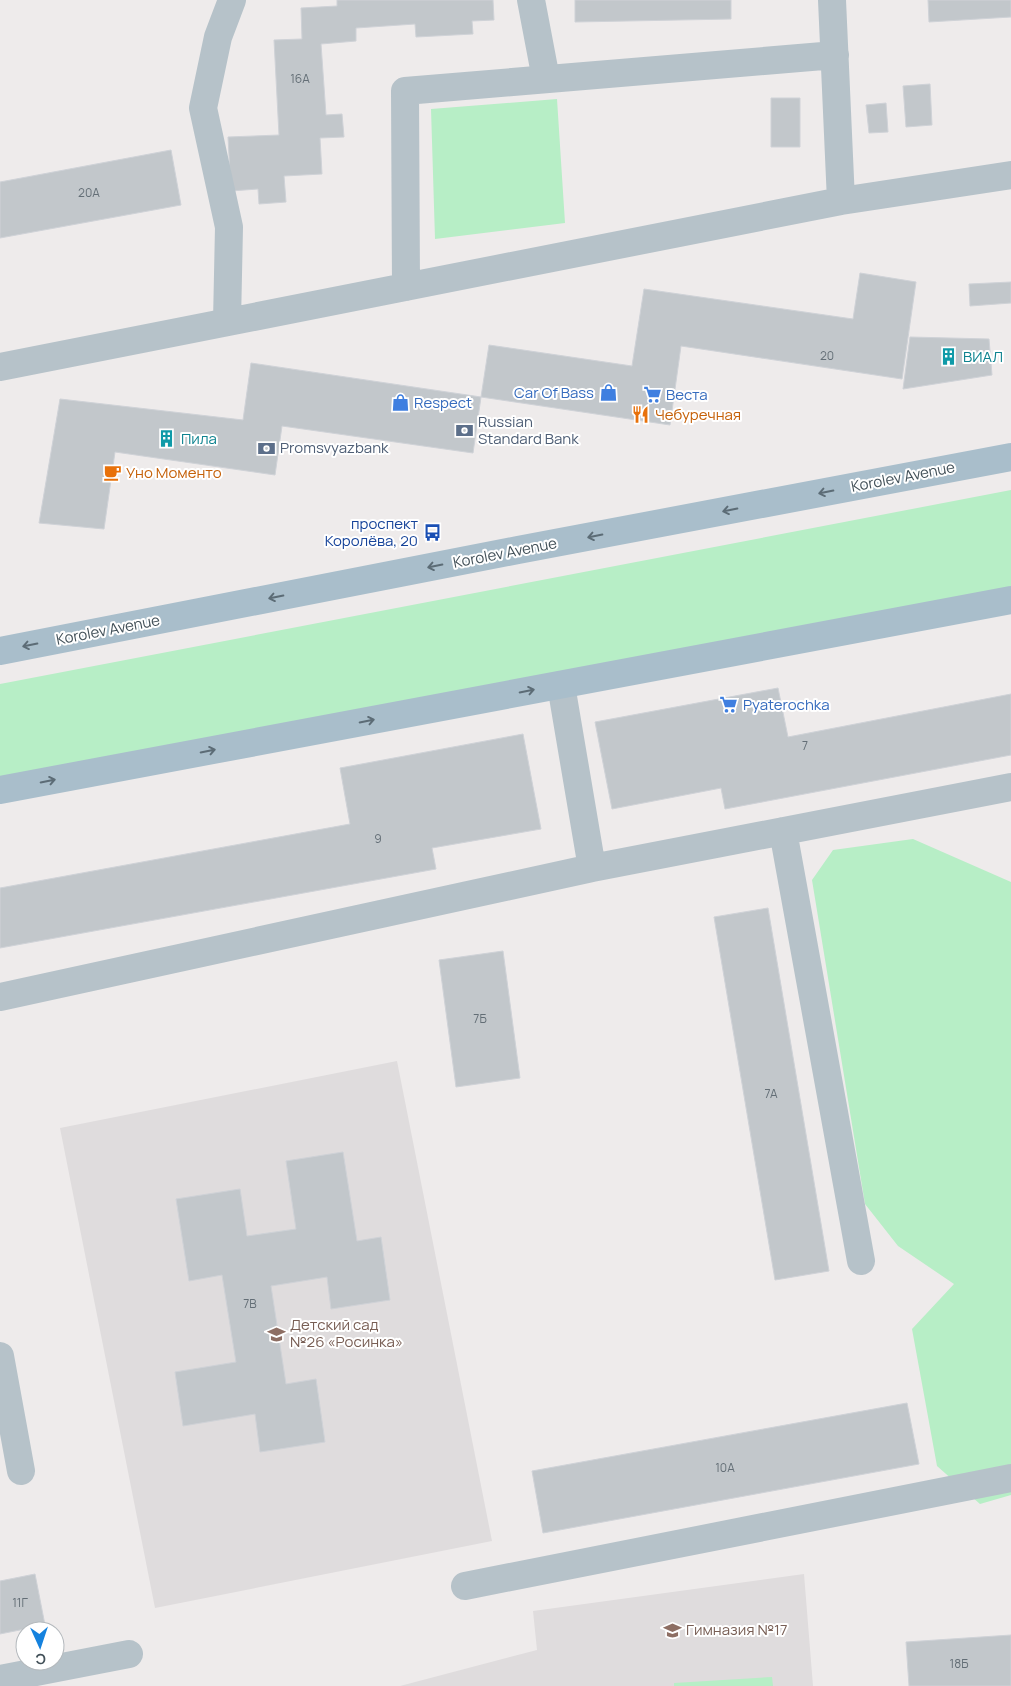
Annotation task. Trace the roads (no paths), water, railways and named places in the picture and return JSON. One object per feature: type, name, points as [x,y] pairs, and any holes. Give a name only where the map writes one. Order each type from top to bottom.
[{"type":"main road","name":"Korolev Avenue","points":[[0,651],[528,548],[1011,457]]},
{"type":"main road","points":[[0,790],[1011,600]]},
{"type":"street","points":[[227,322],[229,226],[203,108],[218,37],[232,0]]},
{"type":"street","points":[[531,0],[546,79]]},
{"type":"street","points":[[832,0],[841,201]]},
{"type":"street","points":[[406,287],[404,91],[835,55]]},
{"type":"street","points":[[0,367],[841,201],[1011,175]]},
{"type":"street","points":[[561,685],[592,868]]},
{"type":"street","points":[[0,997],[592,868],[1011,787]]},
{"type":"street","points":[[783,831],[860,1261]]},
{"type":"street","points":[[0,1356],[21,1471]]},
{"type":"street","points":[[465,1586],[1011,1478]]},
{"type":"street","points":[[0,1679],[129,1654]]},
{"type":"place","name":"ВИАЛ","points":[[949,357]]},
{"type":"place","name":"Car Of Bass","points":[[608,393]]},
{"type":"place","name":"Веста","points":[[652,395]]},
{"type":"place","name":"Respect","points":[[400,403]]},
{"type":"place","name":"Чебуречная","points":[[641,415]]},
{"type":"place","name":"Russian Standard Bank","points":[[464,431]]},
{"type":"place","name":"Пила","points":[[167,439]]},
{"type":"place","name":"Promsvyazbank","points":[[266,448]]},
{"type":"place","name":"Уно Моменто","points":[[112,473]]},
{"type":"place","name":"проспект Королёва, 20","points":[[432,533]]},
{"type":"place","name":"Pyaterochka","points":[[729,705]]},
{"type":"place","name":"Детский сад №26 «Росинка»","points":[[276,1334]]},
{"type":"place","name":"Гимназия №17","points":[[672,1630]]}]
